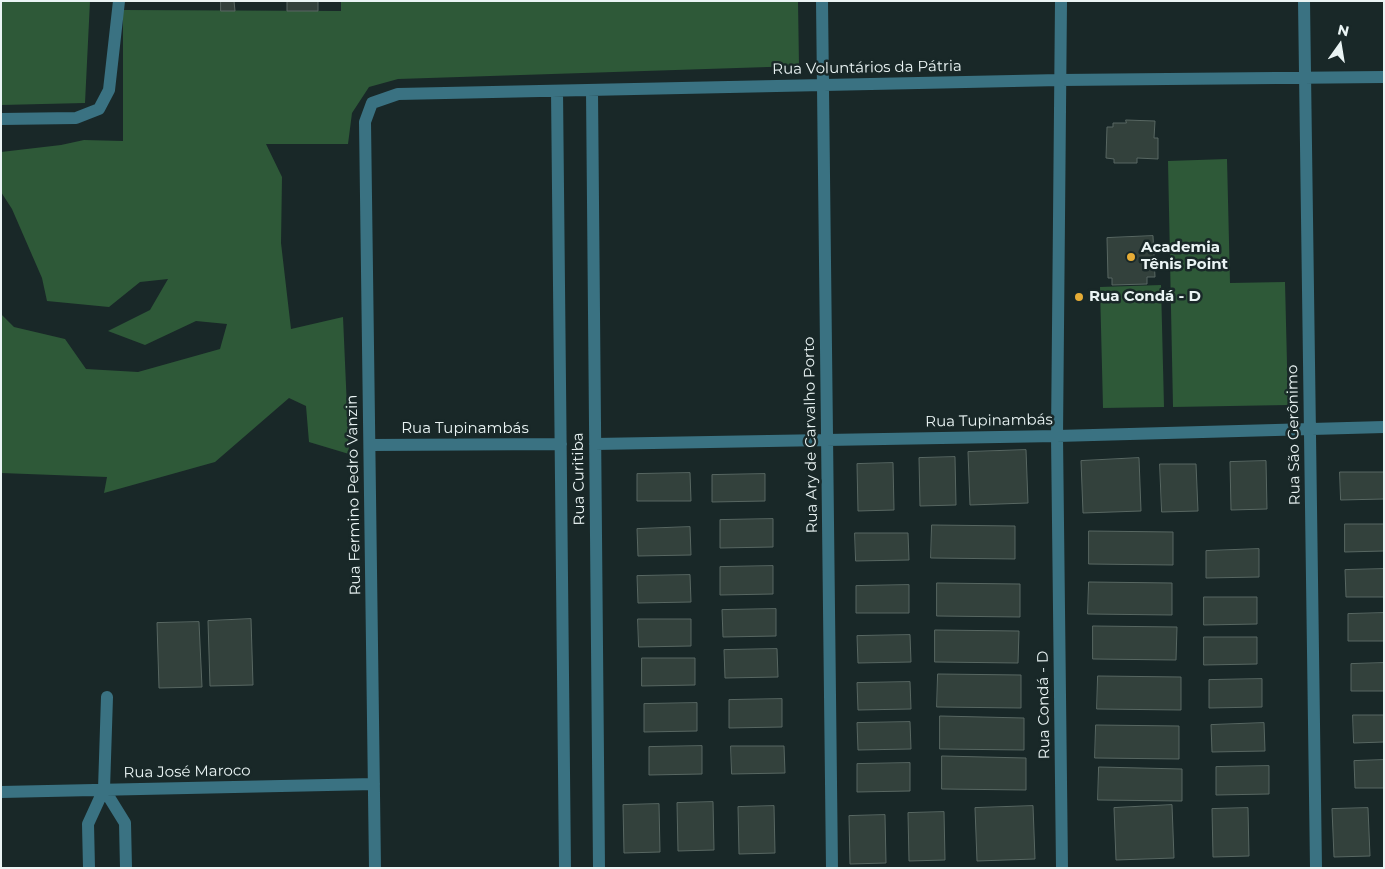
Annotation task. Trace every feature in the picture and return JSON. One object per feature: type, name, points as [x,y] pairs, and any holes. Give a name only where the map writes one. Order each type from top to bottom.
[{"type":"street","points":[[1,119],[76,118],[99,109],[109,90],[118,1]]},
{"type":"street","name":"Rua Ary de Carvalho Porto","points":[[822,1],[832,868]]},
{"type":"street","name":"Rua Condá - D","points":[[1061,1],[1057,436],[1062,868]]},
{"type":"street","name":"Rua São Gerônimo","points":[[1304,1],[1316,868]]},
{"type":"street","name":"Rua Voluntários da Pátria","points":[[365,122],[372,103],[398,94],[1060,80],[1384,77]]},
{"type":"street","name":"Rua Curitiba","points":[[592,91],[599,868]]},
{"type":"street","name":"Rua Curitiba","points":[[557,92],[565,868]]},
{"type":"street","name":"Rua Fermino Pedro Vanzin","points":[[365,122],[375,868]]},
{"type":"street","name":"Rua Tupinambás","points":[[595,444],[1057,436],[1384,426]]},
{"type":"street","name":"Rua Tupinambás","points":[[370,446],[561,444]]},
{"type":"street","points":[[89,868],[88,824],[104,790],[107,698]]},
{"type":"street","name":"Rua José Maroco","points":[[1,792],[374,784]]},
{"type":"street","points":[[104,790],[125,823],[126,868]]},
{"type":"green space","points":[[1,1],[90,1],[85,103],[1,105]]},
{"type":"green space","points":[[341,1],[798,1],[799,66],[398,79],[369,87],[352,113],[348,144],[266,144],[282,177],[281,243],[291,329],[343,317],[349,454],[309,442],[306,406],[289,398],[215,462],[104,493],[107,477],[1,473],[1,314],[14,327],[65,339],[86,369],[138,372],[220,349],[227,324],[196,321],[145,345],[108,331],[150,310],[168,279],[140,282],[109,307],[47,301],[42,278],[12,209],[1,192],[1,152],[61,145],[84,140],[123,141],[123,10],[341,11]]},
{"type":"green space","points":[[1227,159],[1230,283],[1285,282],[1288,405],[1173,407],[1168,161]]},
{"type":"green space","points":[[1161,285],[1164,407],[1103,408],[1100,287]]},
{"type":"building","points":[[221,1],[234,1],[235,11],[221,11]]},
{"type":"building","points":[[318,1],[318,11],[287,11],[287,2]]},
{"type":"building","points":[[1126,120],[1155,121],[1154,138],[1158,138],[1158,159],[1137,158],[1137,163],[1114,163],[1114,159],[1106,158],[1107,127],[1113,127],[1113,123],[1126,123]]},
{"type":"building","name":"Academia Tênis Point","points":[[1153,236],[1155,277],[1147,277],[1147,284],[1112,285],[1112,278],[1108,278],[1107,238]]},
{"type":"building","points":[[1026,450],[1028,503],[970,505],[968,452]]},
{"type":"building","points":[[955,457],[956,505],[920,506],[919,458]]},
{"type":"building","points":[[1139,458],[1141,511],[1083,513],[1081,461]]},
{"type":"building","points":[[1266,461],[1267,509],[1231,510],[1230,462]]},
{"type":"building","points":[[893,463],[894,510],[858,511],[857,464]]},
{"type":"building","points":[[1160,464],[1196,464],[1198,511],[1162,512]]},
{"type":"building","points":[[1340,472],[1384,472],[1384,499],[1341,500]]},
{"type":"building","points":[[690,473],[691,501],[637,501],[637,474]]},
{"type":"building","points":[[765,474],[765,501],[712,502],[712,475]]},
{"type":"building","points":[[773,519],[773,547],[720,548],[720,520]]},
{"type":"building","points":[[1345,524],[1384,524],[1384,551],[1345,552]]},
{"type":"building","points":[[932,525],[1015,526],[1015,559],[931,558]]},
{"type":"building","points":[[690,527],[691,555],[638,556],[637,529]]},
{"type":"building","points":[[1089,531],[1173,532],[1173,565],[1089,564]]},
{"type":"building","points":[[855,533],[908,533],[909,560],[856,561]]},
{"type":"building","points":[[1259,549],[1259,577],[1206,578],[1206,551]]},
{"type":"building","points":[[773,566],[773,594],[720,595],[720,567]]},
{"type":"building","points":[[1384,569],[1384,597],[1346,597],[1345,570]]},
{"type":"building","points":[[690,575],[691,602],[638,603],[637,576]]},
{"type":"building","points":[[1089,582],[1172,583],[1172,615],[1088,614]]},
{"type":"building","points":[[937,583],[1020,584],[1020,617],[937,616]]},
{"type":"building","points":[[909,585],[909,613],[856,613],[856,586]]},
{"type":"building","points":[[1204,597],[1257,597],[1257,624],[1204,625]]},
{"type":"building","points":[[776,609],[776,636],[723,637],[722,610]]},
{"type":"building","points":[[1384,613],[1384,641],[1348,641],[1348,614]]},
{"type":"building","points":[[251,619],[253,685],[210,686],[208,621]]},
{"type":"building","points":[[638,619],[691,619],[691,646],[639,647]]},
{"type":"building","points":[[199,622],[202,687],[159,688],[157,623]]},
{"type":"building","points":[[1093,626],[1177,627],[1176,660],[1093,659]]},
{"type":"building","points":[[935,630],[1019,631],[1018,663],[935,662]]},
{"type":"building","points":[[910,635],[911,662],[858,663],[857,636]]},
{"type":"building","points":[[1204,637],[1257,637],[1257,664],[1204,665]]},
{"type":"building","points":[[777,649],[778,677],[725,678],[724,650]]},
{"type":"building","points":[[642,658],[695,658],[695,685],[642,686]]},
{"type":"building","points":[[1384,663],[1384,691],[1351,691],[1351,664]]},
{"type":"building","points":[[938,674],[1021,675],[1021,708],[937,707]]},
{"type":"building","points":[[1098,676],[1181,677],[1181,710],[1097,709]]},
{"type":"building","points":[[1262,679],[1262,707],[1209,708],[1209,680]]},
{"type":"building","points":[[910,682],[911,709],[858,710],[857,683]]},
{"type":"building","points":[[782,699],[782,727],[729,728],[729,700]]},
{"type":"building","points":[[697,703],[697,731],[644,732],[644,704]]},
{"type":"building","points":[[1353,715],[1384,715],[1384,742],[1354,743]]},
{"type":"building","points":[[940,716],[1024,718],[1024,750],[940,749]]},
{"type":"building","points":[[910,722],[911,749],[858,750],[857,723]]},
{"type":"building","points":[[1264,723],[1265,751],[1212,752],[1211,725]]},
{"type":"building","points":[[1096,725],[1179,726],[1179,759],[1095,758]]},
{"type":"building","points":[[702,746],[702,774],[649,775],[649,747]]},
{"type":"building","points":[[731,746],[784,746],[785,773],[732,774]]},
{"type":"building","points":[[942,756],[1026,758],[1026,790],[942,789]]},
{"type":"building","points":[[1384,760],[1384,788],[1355,788],[1354,761]]},
{"type":"building","points":[[910,763],[910,791],[857,792],[857,764]]},
{"type":"building","points":[[1269,766],[1269,794],[1216,795],[1216,767]]},
{"type":"building","points":[[1099,767],[1182,769],[1182,801],[1098,800]]},
{"type":"building","points":[[713,802],[714,850],[678,851],[677,803]]},
{"type":"building","points":[[659,804],[660,852],[624,853],[623,805]]},
{"type":"building","points":[[1172,805],[1174,858],[1116,860],[1114,808]]},
{"type":"building","points":[[774,806],[775,853],[739,854],[738,807]]},
{"type":"building","points":[[1033,806],[1035,859],[977,861],[975,808]]},
{"type":"building","points":[[1248,808],[1249,856],[1213,857],[1212,809]]},
{"type":"building","points":[[1368,808],[1370,856],[1334,857],[1332,809]]},
{"type":"building","points":[[944,812],[945,860],[909,861],[908,813]]},
{"type":"building","points":[[885,815],[886,863],[850,864],[849,816]]},
{"type":"place","name":"Academia Tênis Point","points":[[1131,257]]},
{"type":"place","name":"Rua Condá - D","points":[[1079,297]]}]
